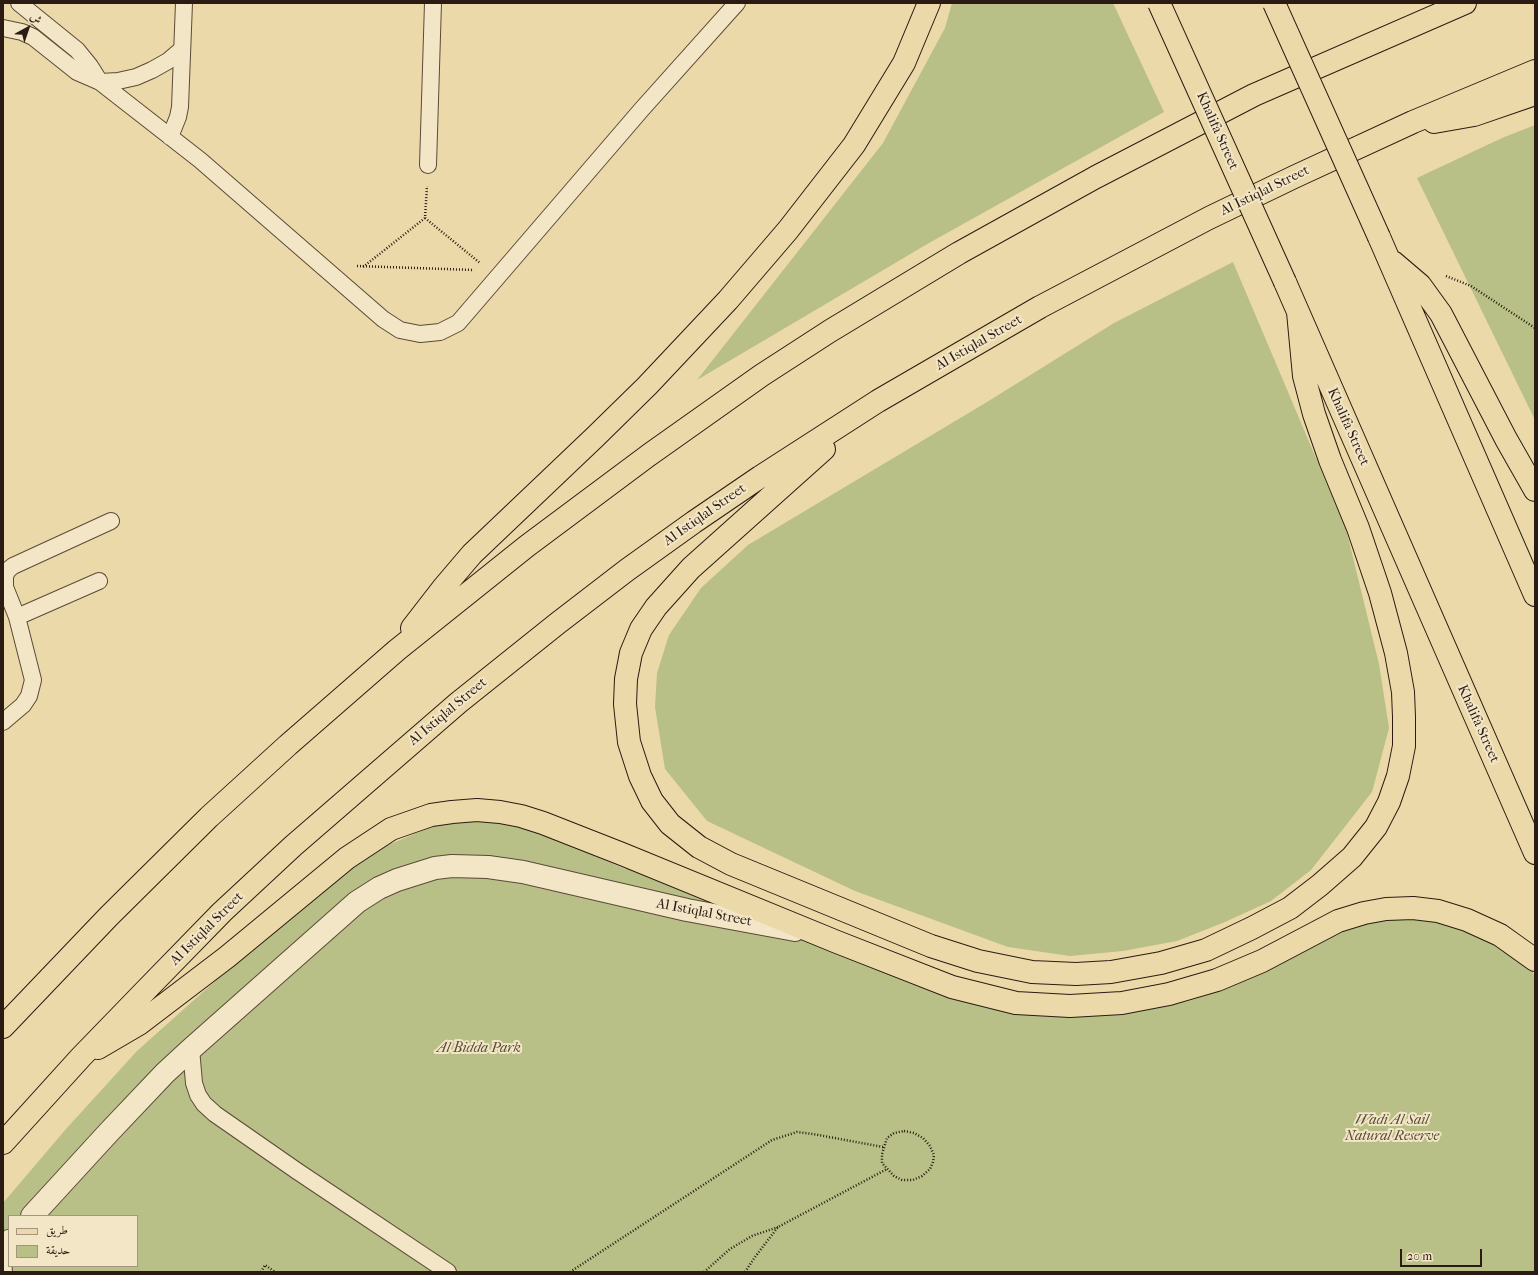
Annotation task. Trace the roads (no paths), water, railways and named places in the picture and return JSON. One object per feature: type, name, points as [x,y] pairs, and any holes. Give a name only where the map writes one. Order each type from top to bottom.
[{"type":"main road","points":[[398,650],[417,621],[472,554],[647,386],[728,300],[788,230],[854,145],[904,63],[929,3]]},
{"type":"main road","name":"Khalifa Street","points":[[1159,3],[1285,282],[1535,853]]},
{"type":"main road","points":[[1274,3],[1389,259],[1535,595]]},
{"type":"main road","points":[[3,1028],[109,916],[209,817],[288,745],[398,650],[527,546],[649,455],[762,375],[888,295],[1028,214],[1254,95],[1465,3]]},
{"type":"main road","name":"Al Istiqlal Street","points":[[3,1143],[81,1057],[227,907],[293,846],[458,702],[558,623],[651,553],[760,477],[878,401],[1040,307],[1209,218],[1294,177],[1413,122],[1535,71]]},
{"type":"main road","points":[[1413,122],[1436,122],[1474,115],[1535,94]]},
{"type":"main road","points":[[1389,259],[1420,285],[1441,314],[1506,439],[1535,490]]},
{"type":"main road","points":[[878,401],[691,568],[669,590],[642,629],[632,654],[626,679],[625,704],[629,742],[640,776],[652,801],[670,824],[699,847],[725,861],[931,946],[978,961],[1032,972],[1076,974],[1111,972],[1161,963],[1206,950],[1252,928],[1290,908],[1320,885],[1352,857],[1376,827],[1389,802],[1398,776],[1404,746],[1404,717],[1403,692],[1396,653],[1380,593],[1358,528],[1330,460],[1314,414],[1304,376],[1298,312]]},
{"type":"main road","points":[[81,1057],[109,1043],[139,1024],[227,957],[347,858],[391,829],[430,815],[477,810],[521,816],[630,857],[952,987],[1016,1003],[1070,1006],[1122,1003],[1169,994],[1217,980],[1262,961],[1338,921],[1364,912],[1386,909],[1413,908],[1438,912],[1467,920],[1500,935],[1535,960]]},
{"type":"street","name":"Al Istiqlal Street","points":[[33,1215],[165,1073],[191,1049],[357,902],[379,888],[397,880],[435,868],[452,866],[488,867],[523,872],[687,910],[818,934]]},
{"type":"lane","points":[[19,3],[77,50],[90,66],[100,82]]},
{"type":"lane","points":[[170,137],[178,117],[180,107],[184,3]]},
{"type":"lane","points":[[428,165],[433,3]]},
{"type":"lane","points":[[3,28],[22,32],[34,37],[77,72],[100,82],[200,160],[383,319],[400,330],[420,334],[440,332],[458,323],[493,274],[737,3]]},
{"type":"lane","points":[[100,82],[118,81],[136,77],[168,61],[182,49]]},
{"type":"lane","points":[[3,722],[23,705],[29,696],[33,680],[17,617],[5,587],[5,576],[8,570],[13,566],[111,521]]},
{"type":"lane","points":[[17,617],[99,581]]},
{"type":"lane","points":[[191,1049],[194,1083],[198,1094],[204,1104],[215,1114],[448,1272]]},
{"type":"lane","points":[[3,1261],[4,1272]]},
{"type":"park label","name":"Al Bidda Park","points":[[479,1049]]},
{"type":"park label","name":"Wadi Al Sail Natural Reserve","points":[[1392,1130]]}]
